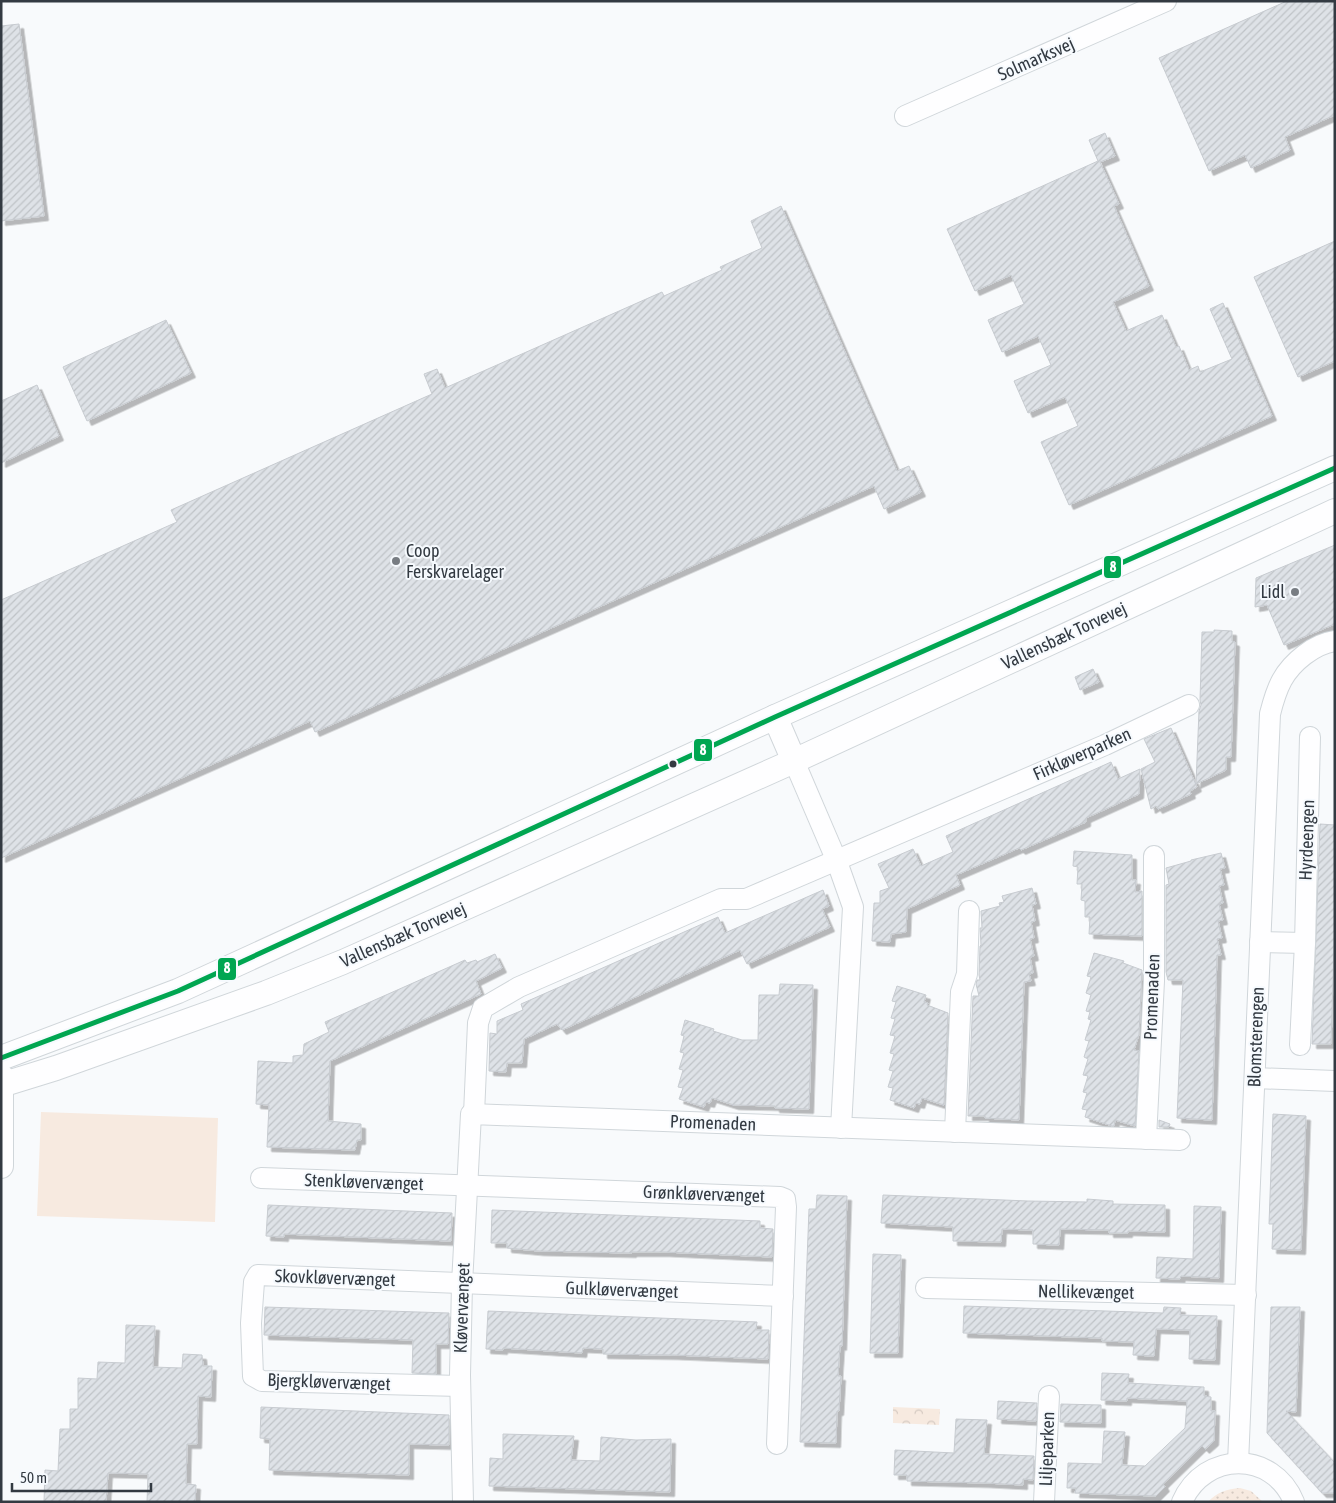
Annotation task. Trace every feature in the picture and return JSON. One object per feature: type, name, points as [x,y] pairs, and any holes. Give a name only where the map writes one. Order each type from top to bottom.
[{"type":"street","name":"Solmarksvej","points":[[905,116],[1166,1]]},
{"type":"street","points":[[1,1058],[178,991],[775,717],[1335,468]]},
{"type":"street","name":"Vallensbæk Torvevej","points":[[2,1082],[56,1068],[266,994],[343,962],[794,761],[1335,511]]},
{"type":"street","name":"Blomsterengen","points":[[1238,1463],[1270,714],[1275,694],[1283,678],[1302,656],[1326,642],[1335,641]]},
{"type":"street","name":"Firkløverparken","points":[[473,1114],[478,1023],[483,1008],[518,987],[721,899],[746,899],[1105,745],[1189,705]]},
{"type":"street","points":[[775,717],[836,859],[853,907],[841,1128]]},
{"type":"street","name":"Hyrdeengen","points":[[1300,1045],[1305,942],[1310,737]]},
{"type":"street","name":"Promenaden","points":[[1146,1139],[1154,952],[1154,856]]},
{"type":"street","points":[[955,1132],[961,992],[967,974],[969,910]]},
{"type":"street","points":[[1260,942],[1305,942]]},
{"type":"street","points":[[1255,1078],[1335,1081]]},
{"type":"street","points":[[1,1166],[2,1082]]},
{"type":"street","name":"Promenaden","points":[[473,1114],[1180,1140]]},
{"type":"street","name":"Kløvervænget","points":[[463,1502],[460,1386],[462,1284],[473,1114]]},
{"type":"street","name":"Stenkløvervænget","points":[[261,1178],[467,1185]]},
{"type":"street","name":"Grønkløvervænget","points":[[467,1185],[784,1199],[786,1206],[777,1444]]},
{"type":"street","name":"Skovkløvervænget","points":[[251,1323],[254,1282],[258,1275],[462,1284]]},
{"type":"street","name":"Gulkløvervænget","points":[[462,1284],[783,1296]]},
{"type":"street","name":"Nellikevænget","points":[[926,1288],[1246,1295]]},
{"type":"street","name":"Bjergkløvervænget","points":[[251,1323],[253,1376],[262,1381],[460,1386]]},
{"type":"street","name":"Liljeparken","points":[[1044,1502],[1049,1396]]},
{"type":"street","points":[[1182,1502],[1194,1482],[1205,1473],[1217,1467],[1238,1463],[1253,1465],[1274,1474],[1284,1484],[1294,1502]]},
{"type":"green space","points":[[41,1112],[218,1118],[215,1222],[37,1216]]},
{"type":"green space","points":[[893,1407],[940,1409],[939,1425],[893,1423]]},
{"type":"green space","points":[[1240,1488],[1251,1491],[1263,1502],[1208,1502],[1222,1492]]},
{"type":"building","points":[[1287,1],[1335,1],[1335,115],[1285,137],[1290,150],[1251,168],[1245,155],[1209,171],[1159,58]]},
{"type":"building","points":[[19,24],[44,216],[1,221],[1,26]]},
{"type":"building","points":[[1105,133],[1115,156],[1100,162],[1119,204],[1114,206],[1149,286],[1113,302],[1126,331],[1162,315],[1176,347],[1179,346],[1189,370],[1198,366],[1200,372],[1232,359],[1210,309],[1223,303],[1272,416],[1069,505],[1041,442],[1078,426],[1065,397],[1028,413],[1014,381],[1051,365],[1038,336],[1002,352],[988,320],[1024,304],[1011,275],[975,291],[947,229],[1098,161],[1089,140]]},
{"type":"building","name":"Coop Ferskvarelager","points":[[781,206],[897,471],[909,466],[921,492],[884,509],[874,486],[315,732],[310,721],[1,858],[1,600],[177,522],[171,510],[432,394],[424,374],[437,369],[445,388],[662,292],[664,296],[722,270],[720,267],[762,248],[751,221]]},
{"type":"building","points":[[1335,241],[1335,361],[1298,377],[1254,277]]},
{"type":"building","points":[[166,320],[191,373],[87,421],[63,367]]},
{"type":"building","points":[[37,385],[59,436],[1,463],[1,401]]},
{"type":"building","name":"Lidl","points":[[1335,545],[1335,624],[1284,645],[1267,605],[1255,607],[1256,578]]},
{"type":"building","points":[[1214,630],[1232,631],[1232,641],[1235,642],[1231,757],[1226,757],[1226,770],[1196,784],[1199,711],[1201,705],[1202,632],[1214,632]]},
{"type":"building","points":[[1093,669],[1099,682],[1080,690],[1075,677]]},
{"type":"building","points":[[1171,728],[1197,787],[1190,791],[1191,794],[1158,809],[1156,806],[1151,809],[1141,769],[1155,762],[1144,739]]},
{"type":"building","points":[[1111,762],[1118,779],[1140,769],[1139,794],[1086,818],[1086,822],[956,875],[960,885],[907,909],[906,932],[891,934],[890,942],[872,941],[874,903],[880,903],[880,891],[889,888],[878,864],[913,849],[921,866],[953,852],[946,836]]},
{"type":"building","points":[[1320,824],[1335,825],[1335,917],[1331,1044],[1312,1044]]},
{"type":"building","points":[[1074,851],[1132,855],[1132,880],[1136,880],[1135,892],[1142,891],[1142,936],[1089,934],[1090,917],[1085,917],[1085,901],[1081,900],[1082,884],[1077,884],[1078,867],[1073,866]]},
{"type":"building","points":[[1221,853],[1225,868],[1220,869],[1224,885],[1219,886],[1223,903],[1219,904],[1223,920],[1218,921],[1222,938],[1217,939],[1221,955],[1217,955],[1212,1120],[1177,1118],[1183,980],[1168,980],[1166,972],[1166,885],[1169,884],[1166,868]]},
{"type":"building","points":[[1032,888],[1036,904],[1032,905],[1035,921],[1031,922],[1034,938],[1030,939],[1034,956],[1030,957],[1033,973],[1029,974],[1031,981],[1024,982],[1019,1120],[968,1116],[973,996],[979,996],[976,984],[977,980],[980,980],[981,911],[1000,906],[999,903],[1004,902],[1002,896]]},
{"type":"building","points":[[823,890],[829,906],[822,909],[830,927],[747,964],[740,950],[562,1030],[557,1024],[524,1039],[522,1063],[507,1063],[506,1072],[489,1071],[490,1033],[497,1034],[497,1021],[523,1010],[521,1004],[718,917],[725,933]]},
{"type":"building","points":[[1094,953],[1124,961],[1123,963],[1142,970],[1139,1035],[1134,1050],[1139,1051],[1135,1126],[1115,1120],[1114,1126],[1112,1126],[1085,1117],[1087,1110],[1082,1109],[1087,1093],[1083,1092],[1088,1076],[1083,1075],[1088,1059],[1084,1057],[1089,1041],[1085,1040],[1091,1020],[1088,1019],[1090,1012],[1086,1011],[1091,995],[1086,993],[1091,977],[1087,976]]},
{"type":"building","points":[[495,954],[502,968],[476,981],[481,994],[330,1061],[328,1121],[361,1124],[361,1140],[357,1140],[355,1150],[267,1147],[269,1105],[256,1104],[258,1061],[293,1063],[293,1056],[303,1055],[304,1044],[329,1032],[325,1022],[465,960],[467,963],[476,960],[477,962]]},
{"type":"building","points":[[780,984],[813,985],[809,1109],[734,1105],[712,1098],[710,1103],[706,1102],[704,1107],[679,1099],[683,1088],[678,1087],[683,1070],[679,1069],[684,1053],[680,1052],[684,1036],[681,1035],[685,1020],[742,1040],[758,1040],[759,995],[779,995]]},
{"type":"building","points":[[897,986],[926,995],[924,1002],[928,1003],[927,1005],[948,1013],[944,1105],[922,1098],[920,1104],[916,1103],[914,1108],[890,1100],[893,1088],[888,1087],[893,1071],[889,1070],[894,1054],[890,1053],[895,1036],[890,1035],[895,1019],[891,1018],[896,1002],[892,1001]]},
{"type":"building","points":[[1273,1114],[1306,1116],[1301,1250],[1272,1249],[1273,1224],[1269,1224]]},
{"type":"building","points":[[1159,1120],[1170,1124],[1169,1127],[1159,1127]]},
{"type":"building","points":[[817,1195],[847,1196],[842,1346],[840,1345],[838,1376],[841,1376],[836,1443],[800,1442],[809,1209],[816,1209]]},
{"type":"building","points":[[883,1195],[1028,1201],[1087,1202],[1087,1199],[1113,1201],[1113,1204],[1165,1205],[1165,1232],[1128,1231],[1128,1233],[1109,1233],[1109,1230],[1060,1229],[1059,1245],[1033,1244],[1033,1230],[1002,1229],[1001,1242],[953,1241],[953,1227],[881,1223]]},
{"type":"building","points":[[268,1205],[452,1213],[451,1241],[284,1234],[284,1237],[266,1236]]},
{"type":"building","points":[[1194,1206],[1221,1207],[1219,1278],[1181,1276],[1180,1279],[1156,1278],[1157,1257],[1193,1259]]},
{"type":"building","points":[[492,1210],[760,1221],[760,1228],[773,1229],[772,1257],[665,1252],[539,1251],[507,1248],[507,1243],[491,1243]]},
{"type":"building","points":[[873,1254],[901,1255],[898,1353],[870,1353]]},
{"type":"building","points":[[964,1306],[1163,1313],[1164,1307],[1181,1308],[1180,1315],[1217,1316],[1215,1360],[1189,1359],[1190,1330],[1156,1329],[1154,1356],[1133,1355],[1134,1342],[1102,1341],[1102,1338],[963,1333]]},
{"type":"building","points":[[265,1307],[449,1313],[448,1344],[436,1344],[436,1374],[412,1373],[413,1340],[264,1335]]},
{"type":"building","points":[[1271,1307],[1300,1307],[1296,1412],[1286,1411],[1335,1463],[1335,1493],[1322,1493],[1267,1433]]},
{"type":"building","points":[[488,1311],[757,1322],[756,1330],[769,1330],[768,1359],[603,1354],[603,1349],[583,1348],[582,1353],[503,1348],[503,1350],[486,1349]]},
{"type":"building","points":[[126,1325],[155,1326],[153,1367],[182,1368],[183,1354],[202,1355],[203,1366],[212,1366],[211,1397],[198,1396],[197,1444],[187,1444],[186,1484],[196,1485],[195,1502],[147,1502],[148,1474],[108,1473],[106,1502],[44,1502],[45,1470],[58,1471],[60,1429],[70,1429],[70,1409],[78,1409],[78,1378],[97,1379],[98,1362],[125,1363]]},
{"type":"building","points":[[1102,1373],[1129,1374],[1128,1383],[1204,1387],[1204,1396],[1211,1397],[1211,1411],[1215,1411],[1214,1441],[1205,1449],[1202,1446],[1163,1484],[1165,1487],[1156,1496],[1075,1493],[1076,1488],[1067,1488],[1068,1463],[1102,1464],[1104,1431],[1125,1432],[1122,1465],[1145,1466],[1185,1428],[1187,1401],[1127,1398],[1127,1401],[1101,1400]]},
{"type":"building","points":[[998,1401],[1037,1403],[1036,1421],[997,1419]]},
{"type":"building","points":[[1061,1404],[1101,1405],[1101,1423],[1060,1422]]},
{"type":"building","points":[[261,1407],[449,1415],[449,1445],[409,1444],[409,1475],[269,1470],[270,1439],[260,1438]]},
{"type":"building","points":[[956,1419],[987,1420],[984,1454],[1034,1456],[1033,1480],[1023,1479],[1023,1485],[907,1481],[907,1475],[894,1475],[895,1450],[954,1453]]},
{"type":"building","points":[[503,1434],[574,1436],[571,1460],[600,1461],[601,1437],[636,1440],[671,1439],[670,1492],[489,1486],[490,1458],[503,1459]]},
{"type":"transit line","name":"8","points":[[1,1058],[178,991],[775,717],[1335,468]]},
{"type":"place","name":"Coop Ferskvarelager","points":[[396,561]]},
{"type":"place","name":"Lidl","points":[[1295,592]]}]
